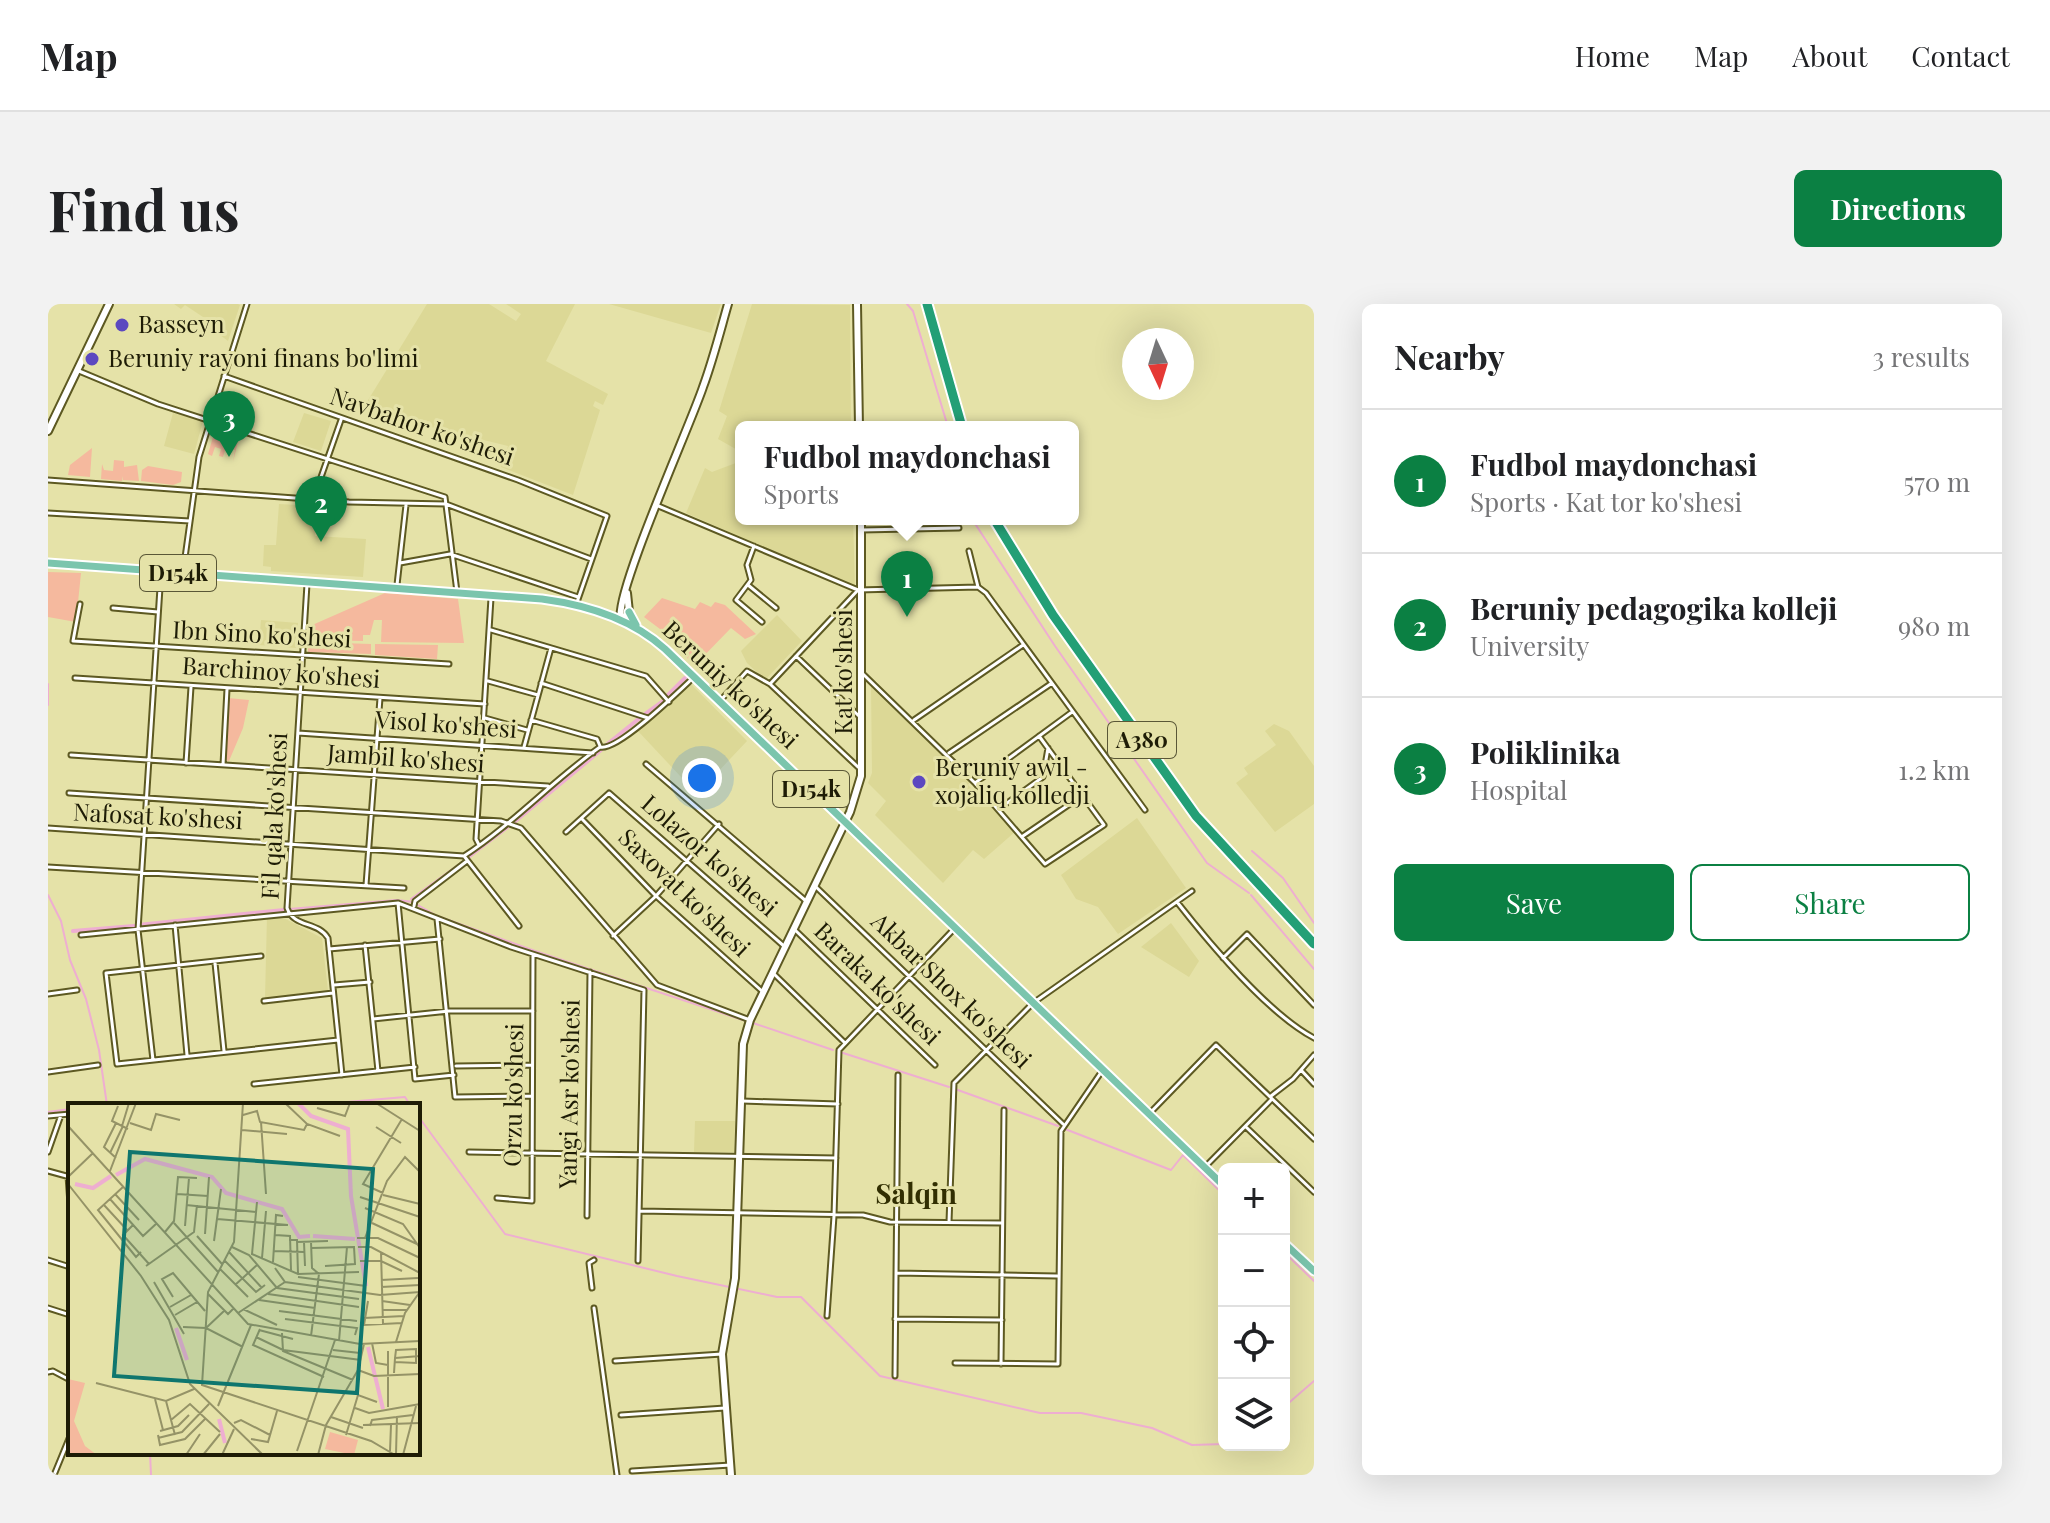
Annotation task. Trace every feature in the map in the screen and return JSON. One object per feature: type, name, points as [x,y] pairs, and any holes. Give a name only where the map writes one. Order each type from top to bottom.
[{"type":"highway","points":[[927,304],[960,421]]},
{"type":"highway","name":"A380","points":[[998,525],[1053,615],[1196,816],[1314,944]]},
{"type":"main road","name":"D154k","points":[[48,563],[577,601],[608,615],[621,616]]},
{"type":"main road","points":[[629,612],[637,627]]},
{"type":"main road","name":"Beruniy ko'shesi","points":[[621,616],[694,677],[1218,1181]]},
{"type":"main road","points":[[1290,1249],[1314,1271]]},
{"type":"street","points":[[48,426],[109,304]]},
{"type":"street","points":[[183,574],[191,492],[247,304]]},
{"type":"street","points":[[621,616],[656,505],[702,390],[728,304]]},
{"type":"street","points":[[857,304],[859,421]]},
{"type":"street","points":[[76,370],[115,389],[445,497],[457,592]]},
{"type":"street","name":"Navbahor ko'shesi","points":[[224,376],[518,480],[607,516],[591,559]]},
{"type":"street","points":[[313,500],[341,419]]},
{"type":"street","points":[[48,480],[313,500],[446,504],[591,559],[577,601],[450,554],[400,563]]},
{"type":"street","points":[[397,588],[406,505]]},
{"type":"street","points":[[656,505],[860,590],[978,587],[986,593],[1145,810]]},
{"type":"street","points":[[48,513],[190,521]]},
{"type":"street","name":"Kat ko'shesi","points":[[731,1475],[722,1354],[735,1282],[743,1044],[750,1020],[846,822],[861,770],[861,525]]},
{"type":"street","points":[[861,530],[959,528]]},
{"type":"street","points":[[754,546],[747,565],[751,580],[736,600],[762,622]]},
{"type":"street","points":[[969,551],[978,587]]},
{"type":"street","points":[[153,1060],[138,930],[161,572]]},
{"type":"street","name":"Fil qala ko'shesi","points":[[307,582],[287,879],[289,914],[325,932],[329,949]]},
{"type":"street","points":[[747,585],[776,608]]},
{"type":"street","points":[[621,616],[629,612],[627,589]]},
{"type":"street","points":[[770,684],[860,590]]},
{"type":"street","points":[[479,845],[491,595]]},
{"type":"street","name":"Ibn Sino ko'shesi","points":[[80,604],[73,641],[449,664]]},
{"type":"street","points":[[113,608],[158,612]]},
{"type":"street","points":[[490,630],[646,676],[669,702]]},
{"type":"street","points":[[914,720],[1023,645]]},
{"type":"street","points":[[524,747],[551,648]]},
{"type":"street","points":[[795,655],[863,719]]},
{"type":"street","points":[[719,702],[747,671],[770,684],[861,770]]},
{"type":"street","points":[[863,674],[914,720],[975,783],[1045,864],[1104,825],[1039,736]]},
{"type":"street","points":[[519,926],[464,856],[600,747],[610,748],[669,702],[694,677]]},
{"type":"street","name":"Barchinoy ko'shesi","points":[[75,678],[485,704]]},
{"type":"street","points":[[487,681],[538,695]]},
{"type":"street","points":[[541,683],[648,718]]},
{"type":"street","points":[[947,754],[1052,683]]},
{"type":"street","points":[[186,763],[191,686]]},
{"type":"street","points":[[223,765],[227,688]]},
{"type":"street","points":[[366,885],[380,698]]},
{"type":"street","points":[[975,783],[1072,712]]},
{"type":"street","points":[[483,718],[527,730]]},
{"type":"street","points":[[531,720],[597,739],[600,747]]},
{"type":"street","name":"Visol ko'shesi","points":[[298,733],[593,753]]},
{"type":"street","points":[[998,810],[1043,777],[1048,748]]},
{"type":"street","name":"Jambil ko'shesi","points":[[71,755],[548,786]]},
{"type":"street","points":[[646,764],[806,901]]},
{"type":"street","points":[[69,793],[508,823],[521,828],[657,985],[750,1020]]},
{"type":"street","name":"Lolazor ko'shesi","points":[[582,819],[609,793],[785,947]]},
{"type":"street","points":[[1023,836],[1083,795]]},
{"type":"street","points":[[566,832],[582,819]]},
{"type":"street","name":"Saxovat ko'shesi","points":[[582,819],[656,896],[763,992]]},
{"type":"street","points":[[613,936],[656,896],[719,824]]},
{"type":"street","name":"Nafosat ko'shesi","points":[[48,828],[464,856]]},
{"type":"street","points":[[414,906],[415,901],[467,861]]},
{"type":"street","points":[[48,867],[404,888]]},
{"type":"street","name":"Akbar Shox ko'shesi","points":[[814,885],[1063,1124]]},
{"type":"street","points":[[949,1222],[951,1094],[954,1083],[1033,1003],[1192,891]]},
{"type":"street","points":[[1177,902],[1223,958],[1293,1028],[1314,1038]]},
{"type":"street","points":[[398,903],[415,1079],[454,1075]]},
{"type":"street","points":[[81,935],[398,903],[414,906],[437,919],[533,954],[644,990],[638,1261]]},
{"type":"street","points":[[437,919],[449,1011],[455,1097],[532,1096]]},
{"type":"street","points":[[175,925],[187,1055]]},
{"type":"street","name":"Baraka ko'shesi","points":[[794,929],[935,1065]]},
{"type":"street","points":[[827,1316],[834,1216],[838,1058],[845,1043],[955,929]]},
{"type":"street","points":[[1223,958],[1247,934],[1314,1005]]},
{"type":"street","points":[[342,1075],[329,949],[440,939]]},
{"type":"street","points":[[365,945],[378,1071]]},
{"type":"street","name":"Orzu ko'shesi","points":[[497,1198],[532,1201],[533,954]]},
{"type":"street","points":[[261,956],[106,973],[117,1064],[338,1040]]},
{"type":"street","points":[[215,961],[224,1051]]},
{"type":"street","name":"Yangi Asr ko'shesi","points":[[587,1216],[590,972]]},
{"type":"street","points":[[772,973],[845,1043]]},
{"type":"street","points":[[332,985],[370,982]]},
{"type":"street","points":[[48,994],[77,990]]},
{"type":"street","points":[[264,1001],[333,993]]},
{"type":"street","points":[[373,1019],[449,1011],[533,1011]]},
{"type":"street","points":[[1149,1115],[1216,1045],[1314,1139]]},
{"type":"street","points":[[1204,1168],[1314,1055]]},
{"type":"street","points":[[48,1072],[98,1065]]},
{"type":"street","points":[[454,1066],[532,1065]]},
{"type":"street","points":[[254,1084],[415,1067]]},
{"type":"street","points":[[1301,1070],[1314,1084]]},
{"type":"street","points":[[955,1363],[1058,1364],[1057,1276],[1063,1124],[1102,1071]]},
{"type":"street","points":[[895,1376],[898,1075]]},
{"type":"street","points":[[740,1101],[838,1104]]},
{"type":"street","points":[[1001,1364],[1004,1110]]},
{"type":"street","points":[[48,1116],[68,1114]]},
{"type":"street","points":[[48,1152],[61,1115]]},
{"type":"street","points":[[1246,1127],[1314,1192]]},
{"type":"street","points":[[469,1152],[836,1158]]},
{"type":"street","points":[[48,1171],[68,1176]]},
{"type":"street","points":[[640,1211],[863,1215],[896,1222],[1002,1223]]},
{"type":"street","points":[[48,1260],[68,1266]]},
{"type":"street","points":[[592,1288],[589,1263],[594,1260]]},
{"type":"street","points":[[896,1273],[1057,1276]]},
{"type":"street","points":[[48,1308],[68,1314]]},
{"type":"street","points":[[594,1308],[617,1475]]},
{"type":"street","points":[[895,1319],[1002,1320]]},
{"type":"street","points":[[615,1361],[722,1354]]},
{"type":"street","points":[[48,1372],[53,1371],[68,1379]]},
{"type":"street","points":[[621,1415],[727,1407]]},
{"type":"street","points":[[54,1475],[68,1441]]},
{"type":"street","points":[[632,1471],[731,1465]]},
{"type":"shaded area","points":[[174,304],[240,305],[228,341],[220,335],[221,329],[185,305],[181,309]]},
{"type":"shaded area","points":[[427,304],[489,304],[516,321],[521,314],[506,304],[575,304],[546,361],[608,394],[603,405],[595,401],[593,406],[600,410],[573,495],[501,467],[508,446],[362,410]]},
{"type":"shaded area","points":[[609,304],[721,304],[711,333]]},
{"type":"shaded area","points":[[752,304],[850,305],[851,421],[735,421],[735,449],[718,439],[727,416],[719,411]]},
{"type":"shaded area","points":[[173,413],[203,421],[194,454],[164,446]]},
{"type":"shaded area","points":[[304,413],[331,421],[321,451],[293,442]]},
{"type":"shaded area","points":[[215,430],[239,437],[233,462],[235,450],[226,447],[223,457],[219,456],[221,449],[215,447],[212,456],[208,454]]},
{"type":"shaded area","points":[[92,448],[90,477],[68,475],[70,465]]},
{"type":"shaded area","points":[[114,460],[124,461],[124,467],[137,465],[139,481],[123,480],[123,476],[122,481],[101,479],[102,464],[104,470],[113,471]]},
{"type":"shaded area","points":[[735,463],[735,525],[853,525],[855,587],[686,513],[705,468],[712,472]]},
{"type":"shaded area","points":[[148,466],[182,472],[181,482],[173,485],[141,481],[142,470]]},
{"type":"shaded area","points":[[279,504],[317,506],[315,536],[366,539],[363,577],[271,571],[271,567],[263,566],[264,545],[276,545]]},
{"type":"shaded area","points":[[48,572],[81,573],[76,622],[48,617]]},
{"type":"shaded area","points":[[385,593],[458,599],[464,643],[381,642],[382,620],[374,620],[370,635],[363,635],[363,641],[310,640],[310,626]]},
{"type":"shaded area","points":[[662,598],[695,609],[700,602],[711,607],[715,602],[725,605],[756,634],[745,639],[731,628],[694,666],[668,635],[644,617]]},
{"type":"shaded area","points":[[777,615],[802,641],[765,680],[747,663],[741,651]]},
{"type":"shaded area","points":[[261,620],[298,623],[296,648],[259,645]]},
{"type":"shaded area","points":[[308,642],[371,644],[371,654],[308,652]]},
{"type":"shaded area","points":[[375,644],[438,645],[437,659],[375,655]]},
{"type":"shaded area","points":[[691,684],[747,741],[697,794],[637,730]]},
{"type":"shaded area","name":"Beruniy awil - xojaliq kolledji","points":[[871,684],[971,781],[968,785],[1016,831],[984,859],[973,850],[943,883],[875,815],[886,801],[868,783],[872,773]]},
{"type":"shaded area","points":[[228,698],[249,700],[243,728],[229,761],[224,760]]},
{"type":"shaded area","points":[[1274,724],[1289,731],[1314,766],[1314,804],[1275,832],[1236,783],[1248,774],[1244,768],[1276,745],[1265,731]]},
{"type":"shaded area","points":[[1137,818],[1186,888],[1118,934],[1098,907],[1076,899],[1061,875]]},
{"type":"shaded area","points":[[267,916],[280,916],[322,938],[328,991],[265,998]]},
{"type":"shaded area","points":[[1171,923],[1199,961],[1189,977],[1141,947]]},
{"type":"shaded area","points":[[695,1121],[735,1121],[734,1152],[694,1152]]},
{"type":"waterway","points":[[907,304],[913,311],[946,421]]},
{"type":"waterway","points":[[976,525],[1055,646],[1207,863],[1249,893]]},
{"type":"waterway","points":[[666,697],[685,678]]},
{"type":"waterway","points":[[48,684],[48,705]]},
{"type":"waterway","points":[[645,714],[663,701]]},
{"type":"waterway","points":[[605,746],[641,717]]},
{"type":"waterway","points":[[513,823],[601,750]]},
{"type":"waterway","points":[[467,858],[510,825]]},
{"type":"waterway","points":[[1252,851],[1283,878],[1314,923]]},
{"type":"waterway","points":[[411,899],[465,860]]},
{"type":"waterway","points":[[48,895],[61,921],[70,960],[86,999],[99,1050],[107,1103]]},
{"type":"waterway","points":[[1251,895],[1314,969]]},
{"type":"waterway","points":[[289,909],[397,900],[413,902]]},
{"type":"waterway","points":[[416,904],[437,916],[535,951],[746,1021]]},
{"type":"waterway","points":[[138,925],[284,910]]},
{"type":"waterway","points":[[73,931],[134,926]]},
{"type":"waterway","points":[[753,1023],[833,1050]]},
{"type":"waterway","points":[[840,1052],[949,1087]]},
{"type":"waterway","points":[[955,1089],[1058,1126]]},
{"type":"waterway","points":[[347,1102],[405,1097],[409,1103]]},
{"type":"waterway","points":[[48,1112],[68,1109]]},
{"type":"waterway","points":[[420,1119],[505,1234],[677,1276],[777,1297],[801,1297],[880,1376],[1040,1413],[1081,1413],[1152,1428],[1192,1445],[1218,1444]]},
{"type":"waterway","points":[[1065,1129],[1171,1170],[1183,1155],[1218,1189]]},
{"type":"waterway","points":[[1290,1258],[1314,1281]]},
{"type":"waterway","points":[[1290,1402],[1314,1381]]},
{"type":"waterway","points":[[150,1455],[151,1475]]},
{"type":"place","name":"Basseyn","points":[[122,325]]},
{"type":"place","name":"Beruniy rayoni finans bo'limi","points":[[92,359]]},
{"type":"place","name":"Poliklinika","points":[[229,457]]},
{"type":"place","name":"Beruniy pedagogika kolleji","points":[[321,542]]},
{"type":"place","name":"Fudbol maydonchasi","points":[[907,617]]},
{"type":"place","name":"Beruniy awil - xojaliq kolledji","points":[[919,782]]},
{"type":"district","name":"Salqin","points":[[916,1194]]}]
